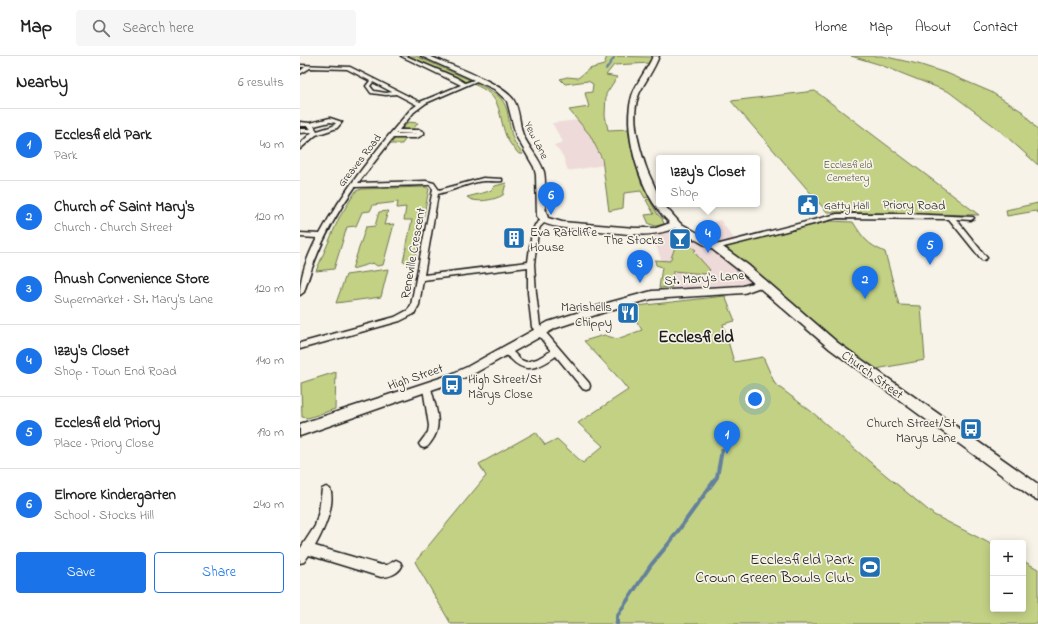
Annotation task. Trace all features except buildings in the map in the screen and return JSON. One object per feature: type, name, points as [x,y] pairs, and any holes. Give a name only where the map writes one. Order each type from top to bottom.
[{"type":"main road","name":"Yew Lane","points":[[424,56],[502,92],[510,100],[513,106],[516,125],[520,136],[538,167],[540,175],[542,216],[544,220]]},
{"type":"main road","points":[[544,220],[558,225],[592,226],[635,232],[660,230],[676,224]]},
{"type":"main road","name":"Church Street","points":[[676,224],[716,247],[762,283],[834,346],[1038,493]]},
{"type":"street","points":[[403,56],[465,85]]},
{"type":"street","points":[[656,56],[634,101],[633,120],[635,138],[643,172],[648,186],[656,198]]},
{"type":"street","points":[[300,66],[348,68],[395,93],[420,104]]},
{"type":"street","points":[[300,73],[310,66]]},
{"type":"street","name":"Greaves Road","points":[[300,291],[321,236],[339,204],[396,131],[420,104],[477,80]]},
{"type":"street","points":[[372,81],[368,86],[373,92],[386,94],[395,93]]},
{"type":"street","points":[[300,124],[310,125],[330,120],[339,122],[335,127],[315,132],[300,131]]},
{"type":"street","points":[[310,125],[315,132]]},
{"type":"street","points":[[392,136],[417,136],[422,133],[396,131]]},
{"type":"street","points":[[300,147],[315,132]]},
{"type":"street","points":[[435,193],[449,191],[473,180],[500,180]]},
{"type":"street","name":"Reneville Crescent","points":[[300,346],[405,316],[414,308],[436,189],[435,186],[426,183],[354,184]]},
{"type":"street","points":[[662,207],[668,217],[676,224]]},
{"type":"street","name":"Priory Road","points":[[716,247],[837,216],[971,218]]},
{"type":"street","points":[[951,217],[984,258]]},
{"type":"street","points":[[544,220],[537,226],[535,232],[531,264],[536,333],[557,352],[586,386]]},
{"type":"street","points":[[300,235],[321,236]]},
{"type":"street","points":[[420,278],[531,264]]},
{"type":"street","name":"St. Mary's Lane","points":[[536,333],[552,325],[645,296],[744,289],[762,283]]},
{"type":"street","name":"High Street","points":[[300,430],[428,388],[471,370],[536,333]]},
{"type":"street","points":[[506,350],[522,365],[527,366],[532,365],[557,352]]},
{"type":"street","points":[[424,444],[432,434],[434,426],[428,388]]},
{"type":"street","points":[[300,558],[308,549],[320,529],[325,512],[326,492]]},
{"type":"street","points":[[308,549],[381,571],[388,571],[396,566]]},
{"type":"shaded area","points":[[578,120],[590,135],[603,165],[568,171],[563,156],[554,145],[563,142],[552,123]]},
{"type":"shaded area","points":[[720,220],[738,244],[727,248],[766,282],[751,287],[673,293],[651,231],[673,226],[689,232],[707,233],[711,231],[707,224]]},
{"type":"green space","points":[[406,56],[416,56],[470,80],[465,82]]},
{"type":"green space","points":[[607,56],[652,57],[651,63],[614,65],[606,75],[617,77],[606,94],[605,115],[608,130],[630,129],[633,157],[642,185],[644,185],[649,197],[645,198],[641,191],[624,193],[623,208],[609,211],[602,159],[590,135],[569,110],[589,107],[585,93],[592,92],[593,84],[588,81],[565,84],[560,79],[567,77],[578,78],[589,69],[604,65]]},
{"type":"green space","points":[[851,56],[882,56],[918,64],[949,74],[991,92],[1023,112],[1038,131],[1038,165],[998,129],[949,92],[878,64]]},
{"type":"green space","points":[[473,84],[488,89],[502,100],[507,112],[514,141],[523,154],[519,154],[507,139],[500,112],[494,99],[483,89]]},
{"type":"green space","name":"Ecclesfield Cemetery","points":[[815,91],[979,215],[827,212],[731,101]]},
{"type":"green space","points":[[408,122],[418,123],[411,132],[419,134],[408,135],[402,144],[391,144]]},
{"type":"green space","points":[[506,183],[503,195],[499,197],[479,201],[467,197],[490,191],[495,186]]},
{"type":"green space","points":[[426,187],[429,189],[415,260],[403,262],[412,220],[404,220],[406,207],[397,208],[398,202],[373,205],[370,211],[362,212],[356,226],[347,227],[334,269],[316,271],[339,218],[356,191],[362,189]]},
{"type":"green space","points":[[649,199],[658,215],[662,218],[664,224],[656,226],[649,224],[645,215],[654,214],[646,200]]},
{"type":"green space","points":[[1038,203],[1038,213],[1036,211],[1007,216],[1006,210]]},
{"type":"green space","points":[[388,211],[384,225],[394,224],[383,265],[377,266],[373,263],[352,269],[366,227],[375,226],[379,212]]},
{"type":"green space","points":[[829,221],[853,222],[866,240],[885,252],[899,305],[921,306],[925,360],[876,369],[827,336],[726,247]]},
{"type":"green space","points":[[686,243],[696,250],[694,252],[710,270],[705,274],[673,271],[672,287],[659,288],[662,267],[656,265],[655,260],[670,261],[675,247]]},
{"type":"green space","points":[[388,269],[381,297],[336,303],[346,275]]},
{"type":"green space","points":[[725,296],[735,321],[723,324],[734,362],[763,357],[775,384],[812,412],[934,515],[990,543],[990,612],[1026,612],[1026,563],[1038,569],[1038,624],[451,624],[415,562],[486,476],[479,464],[536,432],[545,445],[557,439],[583,463],[603,446],[578,423],[628,390],[584,341],[604,335],[617,339],[642,330],[628,307]]},
{"type":"green space","points":[[336,372],[335,409],[308,418],[302,417],[301,383]]},
{"type":"waterway","points":[[606,69],[614,58]]},
{"type":"waterway","points":[[617,624],[617,616],[651,565],[670,542],[717,477],[722,450]]},
{"type":"place","name":"Gatty Hall","points":[[808,205]]},
{"type":"place","name":"Elmore Kindergarten","points":[[551,215]]},
{"type":"place","name":"Eva Ratcliffe House","points":[[514,238]]},
{"type":"place","name":"The Stocks","points":[[680,239]]},
{"type":"place","name":"Izzy's Closet","points":[[708,253]]},
{"type":"place","name":"Ecclesfield Priory","points":[[930,265]]},
{"type":"place","name":"Anush Convenience Store","points":[[640,283]]},
{"type":"place","name":"Church of Saint Mary's","points":[[865,299]]},
{"type":"place","name":"Marishells Chippy","points":[[628,313]]},
{"type":"place","name":"High Street/St Marys Close","points":[[452,385]]},
{"type":"place","name":"Church Street/St Marys Lane","points":[[971,429]]},
{"type":"place","name":"Ecclesfield Park","points":[[727,454]]},
{"type":"place","name":"Ecclesfield Park Crown Green Bowls Club","points":[[870,567]]},
{"type":"district","name":"Ecclesfield","points":[[696,336]]}]
